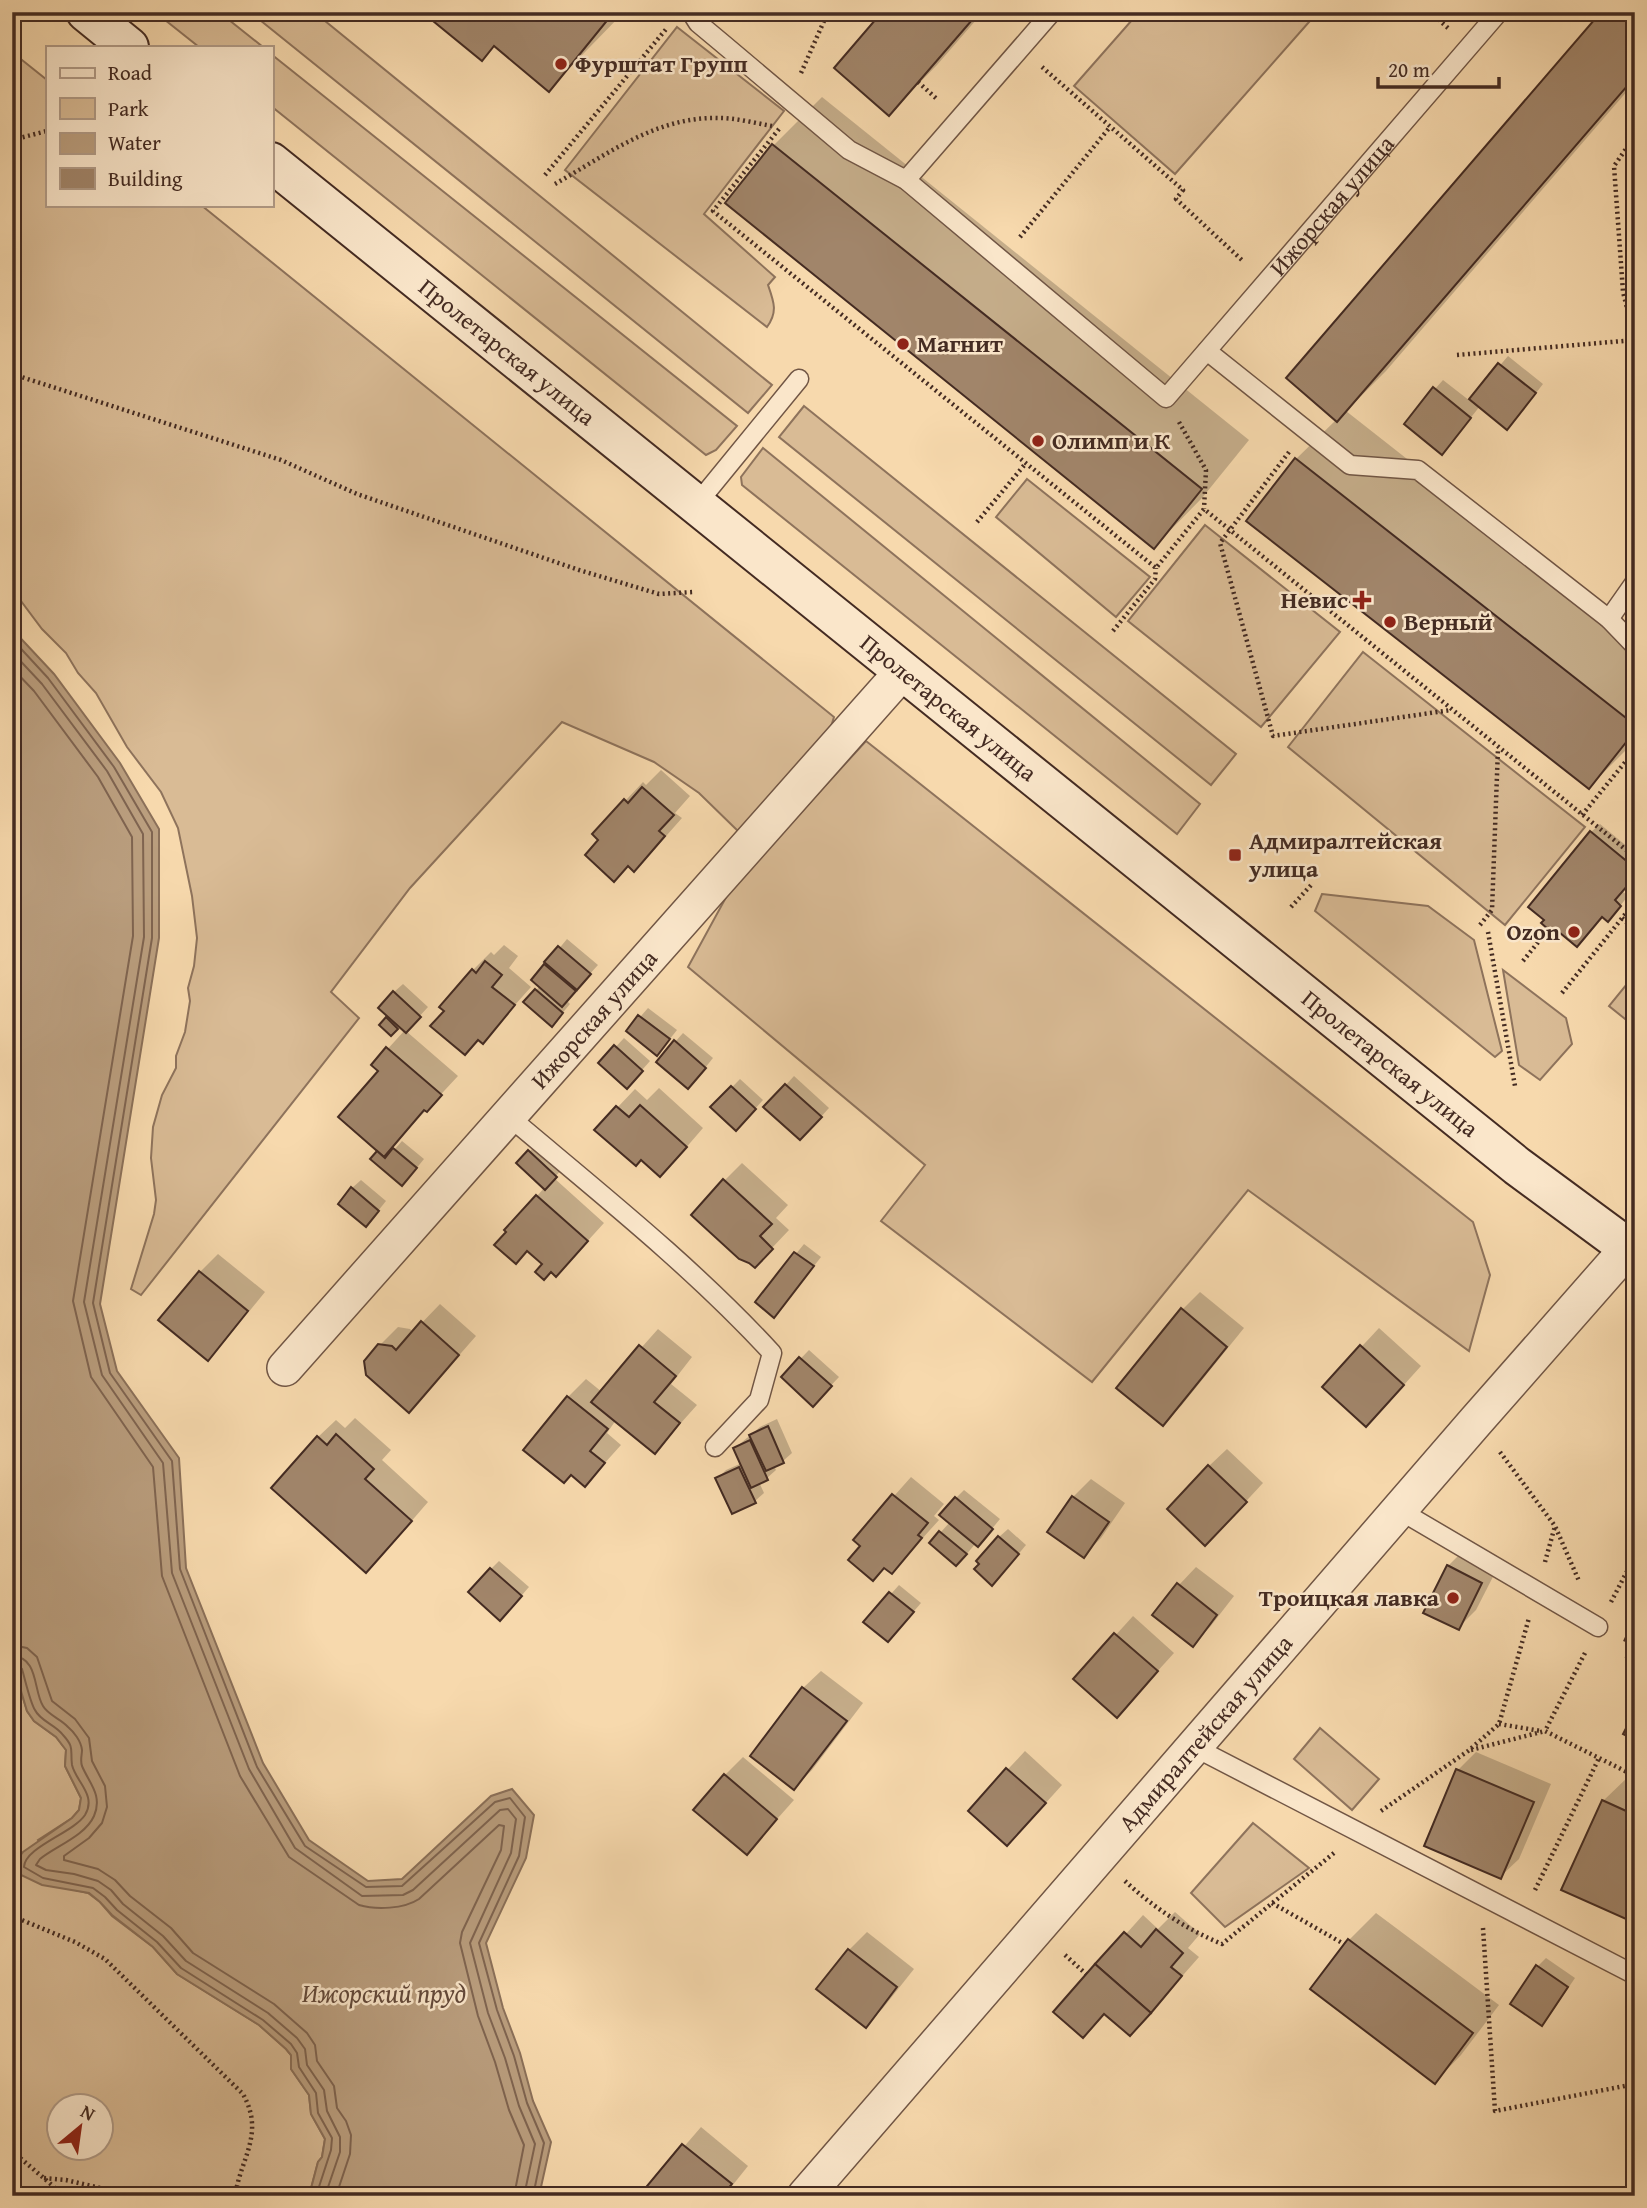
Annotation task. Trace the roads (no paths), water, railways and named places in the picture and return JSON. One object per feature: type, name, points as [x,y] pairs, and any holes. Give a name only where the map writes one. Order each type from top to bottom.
[{"type":"main road","points":[[86,12],[128,46]]},
{"type":"main road","name":"Пролетарская улица","points":[[273,164],[1517,1166],[1633,1247]]},
{"type":"street","name":"Ижорская улица","points":[[285,1368],[903,671]]},
{"type":"street","name":"Адмиралтейская улица","points":[[805,2196],[1476,1421],[1633,1247]]},
{"type":"lane","points":[[691,12],[698,23],[849,150],[906,180],[1052,12]]},
{"type":"lane","name":"Ижорская улица","points":[[906,180],[1166,398],[1499,12]]},
{"type":"lane","points":[[1207,351],[1350,465],[1418,470],[1609,619],[1635,646]]},
{"type":"lane","points":[[696,505],[799,379]]},
{"type":"lane","points":[[1609,619],[1635,582]]},
{"type":"lane","points":[[507,1115],[629,1218],[740,1319],[772,1353],[760,1400],[715,1447]]},
{"type":"lane","points":[[1399,1510],[1598,1627]]},
{"type":"lane","points":[[1194,1747],[1635,1975]]},
{"type":"water","name":"Ижорский пруд","points":[[12,629],[54,674],[120,763],[159,829],[159,938],[100,1304],[117,1371],[179,1458],[186,1568],[263,1763],[309,1840],[368,1881],[402,1879],[491,1796],[512,1789],[534,1815],[526,1858],[486,1943],[503,2008],[520,2053],[533,2101],[551,2142],[539,2196],[309,2196],[325,2139],[311,2114],[309,2095],[291,2069],[291,2055],[286,2049],[259,2025],[177,1974],[153,1947],[89,1893],[42,1885],[21,1875],[16,1868],[18,1858],[23,1852],[72,1818],[79,1810],[81,1798],[65,1766],[66,1750],[56,1737],[34,1721],[27,1711],[12,1661]]},
{"type":"place","name":"Фурштат Групп","points":[[561,64]]},
{"type":"place","name":"Магнит","points":[[903,344]]},
{"type":"place","name":"Олимп и К","points":[[1038,441]]},
{"type":"place","name":"Невис","points":[[1362,600]]},
{"type":"place","name":"Верный","points":[[1390,622]]},
{"type":"place","name":"Адмиралтейская улица","points":[[1235,855]]},
{"type":"place","name":"Ozon","points":[[1574,932]]},
{"type":"place","name":"Троицкая лавка","points":[[1453,1598]]}]
